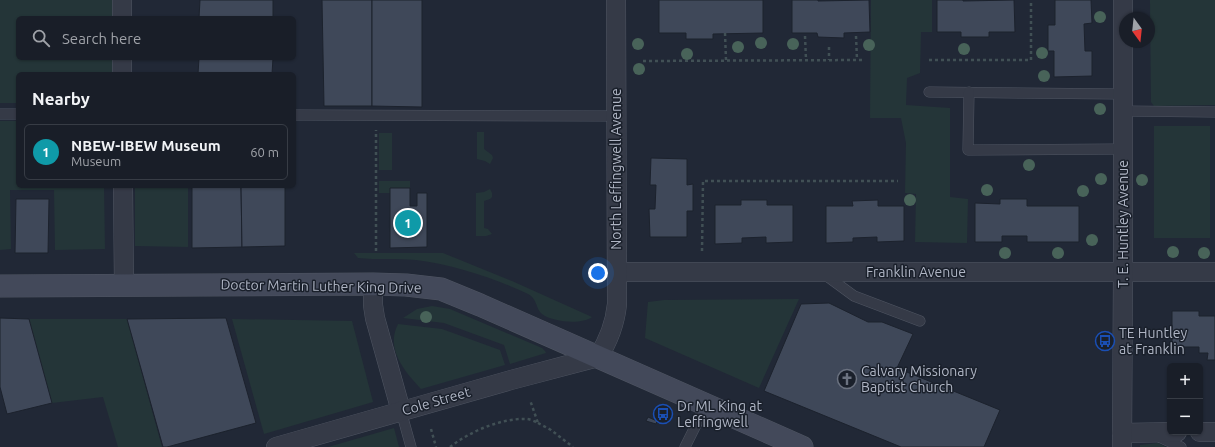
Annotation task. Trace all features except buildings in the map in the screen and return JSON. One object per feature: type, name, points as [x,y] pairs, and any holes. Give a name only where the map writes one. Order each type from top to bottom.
[{"type":"main road","name":"Doctor Martin Luther King Drive","points":[[0,286],[373,284],[406,285],[441,290],[480,305],[802,447]]},
{"type":"street","points":[[122,0],[122,16]]},
{"type":"street","name":"North Leffingwell Avenue","points":[[598,357],[605,346],[614,325],[617,304],[616,0]]},
{"type":"street","name":"T. E. Huntley Avenue","points":[[1122,440],[1123,0]]},
{"type":"street","points":[[122,60],[122,72]]},
{"type":"street","points":[[123,188],[124,285]]},
{"type":"street","name":"Franklin Avenue","points":[[617,272],[1215,272]]},
{"type":"street","points":[[373,284],[373,305],[375,318],[401,412]]},
{"type":"street","name":"Cole Street","points":[[276,447],[598,357]]},
{"type":"street","points":[[1122,440],[1147,432],[1167,432]]},
{"type":"street","points":[[1203,432],[1215,432]]},
{"type":"lane","points":[[929,92],[969,92],[1123,103],[1215,112]]},
{"type":"lane","points":[[969,92],[968,150],[1123,149]]},
{"type":"lane","points":[[0,114],[16,114]]},
{"type":"lane","points":[[296,115],[616,116]]},
{"type":"lane","points":[[821,272],[854,296],[920,321]]},
{"type":"lane","points":[[685,447],[706,405]]},
{"type":"lane","points":[[401,412],[411,447]]},
{"type":"lane","points":[[1147,432],[1181,447]]},
{"type":"path","points":[[929,60],[1031,60],[1031,0]]},
{"type":"path","points":[[726,33],[726,60]]},
{"type":"path","points":[[805,36],[806,60]]},
{"type":"path","points":[[856,36],[857,60]]},
{"type":"path","points":[[829,47],[829,60]]},
{"type":"path","points":[[642,60],[864,60]]},
{"type":"path","points":[[376,115],[376,251]]},
{"type":"path","points":[[702,251],[704,181],[898,181]]},
{"type":"path","points":[[530,400],[538,423]]},
{"type":"path","points":[[450,447],[471,433],[512,420],[528,419],[551,430],[573,447]]},
{"type":"path","points":[[430,429],[436,447]]},
{"type":"shaded area","points":[[0,0],[113,0],[113,16],[16,16],[16,60],[113,60],[113,72],[16,72],[16,103],[0,103]]},
{"type":"shaded area","points":[[871,0],[932,0],[932,32],[921,32],[920,73],[907,78],[906,105],[950,108],[950,197],[968,199],[967,243],[915,242],[916,194],[905,193],[906,143],[901,118],[870,118]]},
{"type":"shaded area","points":[[1150,0],[1215,0],[1215,105],[1154,106],[1151,102],[1150,48],[1155,48],[1155,12],[1150,12]]},
{"type":"shaded area","points":[[0,121],[16,121],[16,188],[104,188],[105,249],[55,250],[54,190],[10,190],[11,249],[0,250]]},
{"type":"shaded area","points":[[1154,126],[1210,126],[1210,238],[1154,238]]},
{"type":"shaded area","points":[[477,132],[484,132],[484,149],[492,155],[493,158],[490,164],[477,159]]},
{"type":"shaded area","points":[[379,133],[392,133],[392,170],[379,170]]},
{"type":"shaded area","points":[[379,181],[410,181],[410,188],[390,188],[390,193],[379,193]]},
{"type":"shaded area","points":[[135,188],[188,188],[188,247],[135,246]]},
{"type":"shaded area","points":[[490,189],[492,197],[484,201],[484,228],[488,229],[492,234],[486,236],[476,236],[476,193],[484,192]]},
{"type":"shaded area","points":[[354,253],[443,253],[512,281],[592,317],[581,321],[567,322],[547,317],[540,312],[530,295],[486,277],[458,268],[416,260],[358,258]]},
{"type":"shaded area","points":[[799,299],[759,388],[645,338],[648,302],[664,300]]},
{"type":"shaded area","points":[[432,306],[450,309],[542,348],[546,353],[510,364],[504,345],[444,323],[403,318],[417,309]]},
{"type":"shaded area","points":[[29,319],[127,319],[162,447],[118,447],[103,397],[52,403]]},
{"type":"shaded area","points":[[232,319],[352,321],[373,402],[264,434]]},
{"type":"shaded area","points":[[398,324],[442,329],[500,350],[505,365],[421,389],[403,368],[395,351],[395,333]]},
{"type":"shaded area","points":[[394,428],[399,447],[328,447]]},
{"type":"shaded area","points":[[1158,443],[1166,447],[1140,447],[1140,445]]},
{"type":"place","name":"NBEW-IBEW Museum","points":[[408,223]]},
{"type":"place","name":"TE Huntley at Franklin","points":[[1105,341]]},
{"type":"place","name":"Calvary Missionary Baptist Church","points":[[847,379]]},
{"type":"place","name":"Dr ML King at Leffingwell","points":[[663,414]]}]
